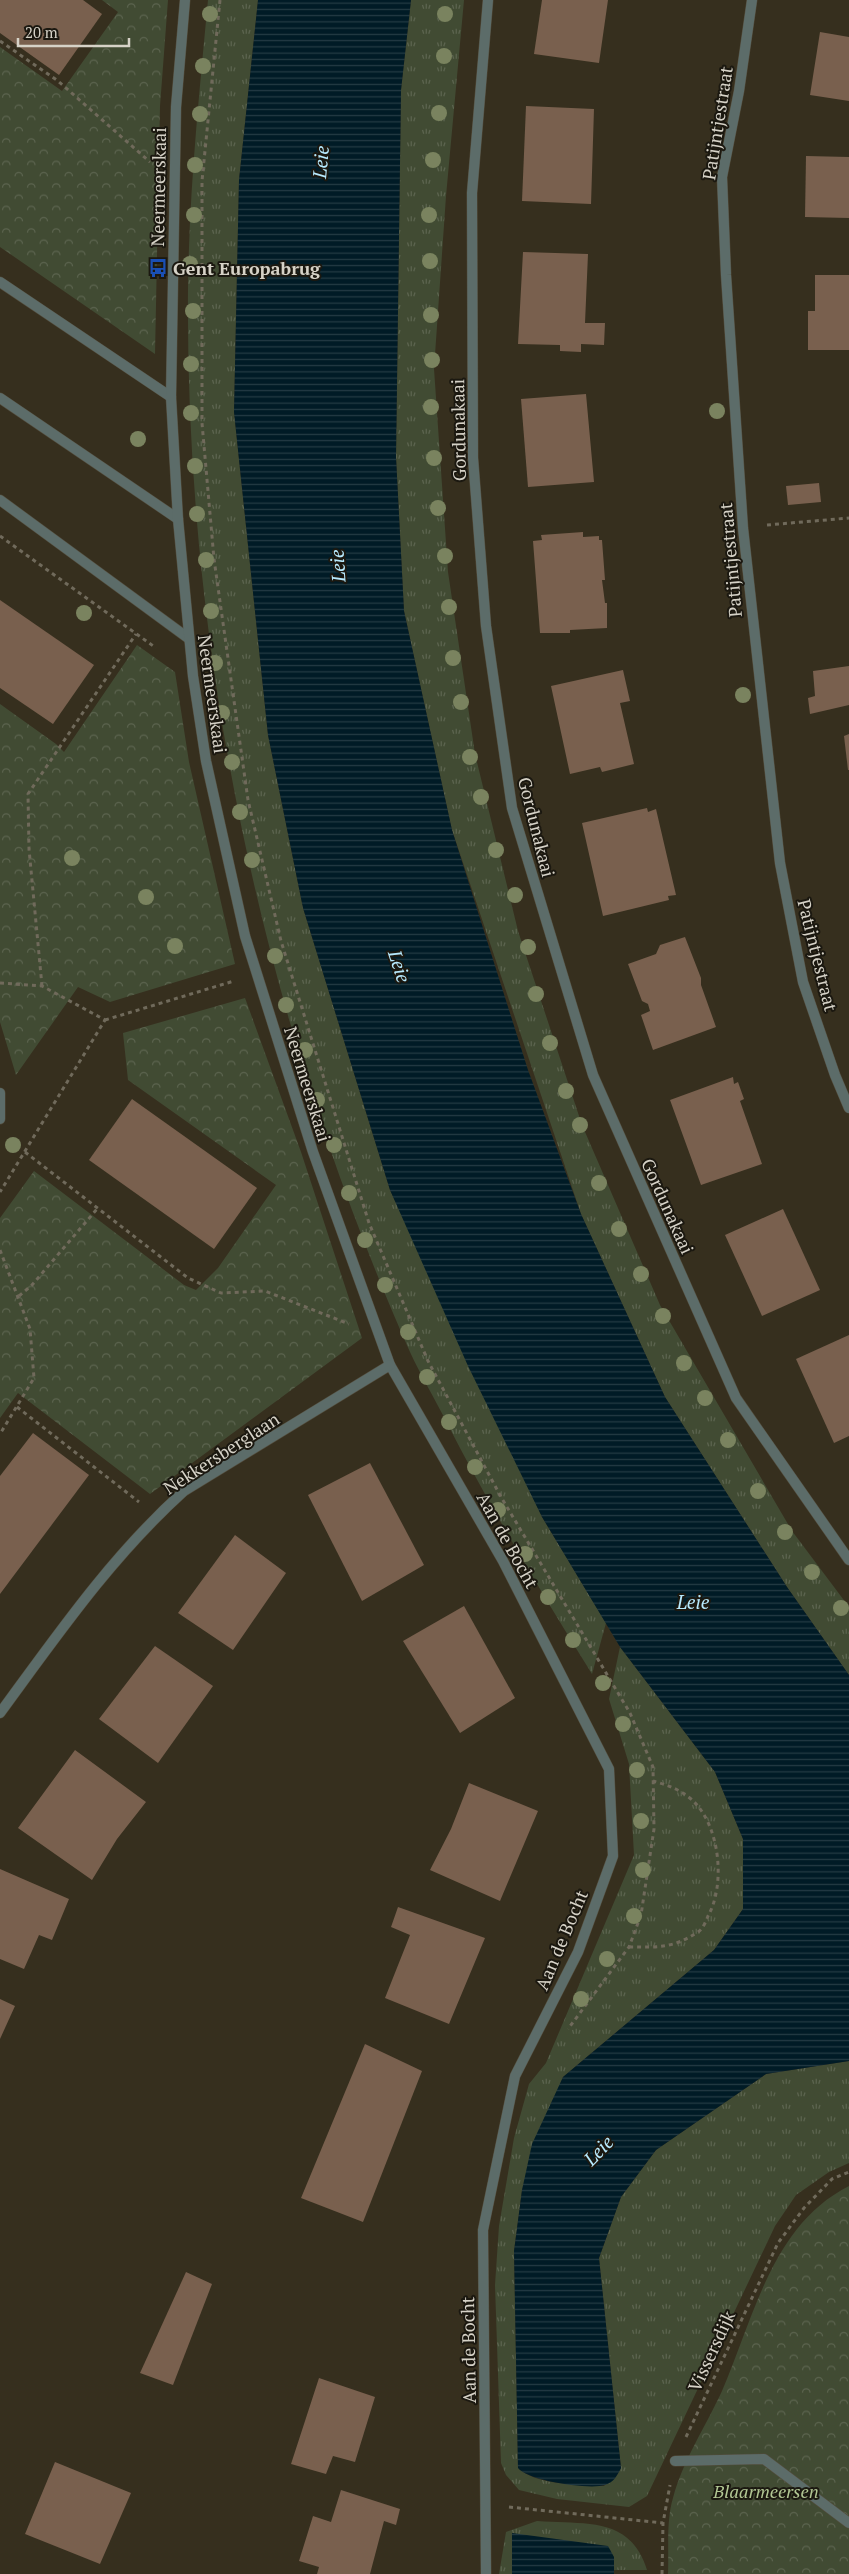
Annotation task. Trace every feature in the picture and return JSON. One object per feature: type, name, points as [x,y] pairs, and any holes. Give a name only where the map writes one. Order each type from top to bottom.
[{"type":"street","name":"Neermeerskaai","points":[[185,0],[176,107],[171,398],[178,519],[188,638],[206,761],[245,936],[312,1152],[390,1365]]},
{"type":"street","name":"Gordunakaai","points":[[488,0],[472,193],[473,458],[486,626],[512,808],[593,1075],[736,1398],[849,1560]]},
{"type":"street","name":"Patijntjestraat","points":[[752,0],[739,91],[722,178],[726,275],[742,528],[780,863],[803,982],[835,1075],[849,1108]]},
{"type":"street","points":[[0,282],[171,398]]},
{"type":"street","points":[[0,398],[178,519]]},
{"type":"street","points":[[0,500],[188,638]]},
{"type":"street","points":[[0,1093],[0,1119]]},
{"type":"street","name":"Nekkersberglaan","points":[[0,1712],[103,1574],[157,1516],[184,1491],[390,1365]]},
{"type":"street","name":"Aan de Bocht","points":[[390,1365],[503,1561],[609,1769],[613,1856],[578,1952],[515,2076],[483,2230],[486,2574]]},
{"type":"street","points":[[675,2460],[764,2459],[849,2523]]},
{"type":"path","points":[[220,0],[202,181],[202,423],[214,559],[248,800],[281,940],[369,1223],[428,1361],[501,1497],[630,1713],[653,1767],[654,1829],[641,1915],[629,1947],[576,2021],[562,2036]]},
{"type":"path","points":[[0,42],[58,80],[174,184]]},
{"type":"path","points":[[742,528],[849,518]]},
{"type":"path","points":[[0,536],[160,651]]},
{"type":"path","points":[[42,986],[29,849],[28,794],[136,634]]},
{"type":"path","points":[[0,1192],[105,1020],[257,974]]},
{"type":"path","points":[[0,983],[42,986],[105,1020]]},
{"type":"path","points":[[25,1152],[188,1278],[221,1293],[265,1291],[380,1336]]},
{"type":"path","points":[[19,1296],[32,1285],[97,1209]]},
{"type":"path","points":[[0,1250],[30,1329],[34,1378],[0,1434]]},
{"type":"path","points":[[17,1407],[157,1516]]},
{"type":"path","points":[[629,1947],[668,1947],[700,1931],[715,1904],[719,1860],[710,1826],[692,1800],[674,1787],[653,1781]]},
{"type":"path","name":"Vissersdijk","points":[[662,2574],[663,2522],[675,2460],[778,2243],[804,2208],[832,2179],[849,2172]]},
{"type":"path","points":[[486,2505],[663,2522]]},
{"type":"green space","points":[[102,0],[168,0],[160,106],[155,354],[0,247],[0,47],[62,91],[118,12]]},
{"type":"green space","points":[[208,0],[258,0],[239,180],[234,412],[268,735],[303,908],[390,1190],[542,1517],[606,1623],[592,1674],[499,1519],[410,1352],[358,1226],[313,1097],[274,966],[243,833],[218,698],[201,563],[191,426],[188,290],[190,217]]},
{"type":"green space","points":[[411,0],[464,0],[446,196],[434,369],[448,572],[475,754],[518,931],[582,1125],[660,1305],[792,1531],[849,1607],[849,1675],[787,1587],[665,1397],[581,1214],[452,830],[404,611],[396,457],[401,90]]},
{"type":"green space","points":[[137,645],[175,672],[189,762],[235,964],[110,1002],[78,987],[16,1075],[0,1022],[0,704],[56,744],[64,752]]},
{"type":"green space","points":[[245,998],[301,1152],[362,1338],[150,1494],[18,1393],[0,1418],[0,1218],[34,1171],[184,1285],[196,1290],[218,1268],[276,1185],[128,1080],[123,1033]]},
{"type":"green space","points":[[620,1647],[715,1772],[743,1839],[743,1909],[714,1950],[563,2077],[522,2190],[514,2251],[518,2467],[525,2473],[546,2481],[558,2483],[604,2486],[621,2468],[599,2258],[621,2197],[656,2150],[766,2074],[849,2061],[849,2163],[829,2172],[796,2195],[775,2226],[647,2496],[629,2507],[557,2499],[519,2490],[506,2475],[501,2463],[495,2285],[499,2226],[514,2138],[529,2084],[546,2063],[634,1855],[629,1764],[609,1699]]},
{"type":"green space","name":"Blaarmeersen","points":[[849,2186],[849,2574],[668,2574],[669,2516],[677,2484],[722,2391],[769,2275],[783,2248],[801,2224],[823,2203]]},
{"type":"green space","points":[[537,2521],[588,2524],[603,2526],[617,2531],[629,2540],[639,2552],[647,2570],[614,2570],[614,2557],[512,2533],[512,2574],[499,2574],[506,2532]]},
{"type":"water","name":"Leie","points":[[258,0],[411,0],[401,90],[396,457],[404,611],[452,830],[528,1070],[581,1214],[665,1397],[787,1587],[849,1675],[849,2061],[766,2074],[656,2150],[621,2197],[599,2258],[621,2468],[617,2476],[605,2485],[586,2486],[560,2483],[534,2477],[518,2468],[514,2251],[522,2190],[532,2144],[563,2077],[714,1950],[743,1909],[743,1839],[715,1772],[620,1647],[542,1517],[468,1366],[390,1190],[303,908],[268,735],[234,412],[239,180]]},
{"type":"water","points":[[512,2533],[608,2546],[614,2557],[614,2574],[512,2574]]},
{"type":"building","points":[[0,0],[83,0],[102,14],[59,75],[0,33]]},
{"type":"building","points":[[542,0],[608,0],[599,63],[534,54]]},
{"type":"building","points":[[820,32],[849,37],[849,101],[810,95]]},
{"type":"building","points":[[526,106],[594,109],[591,204],[522,201]]},
{"type":"building","points":[[806,156],[849,157],[849,218],[805,217]]},
{"type":"building","points":[[523,252],[588,254],[585,323],[605,323],[604,345],[581,344],[581,352],[560,351],[560,345],[518,344]]},
{"type":"building","points":[[815,275],[849,275],[849,350],[808,350],[808,311],[815,311]]},
{"type":"building","points":[[586,394],[594,482],[528,487],[521,399]]},
{"type":"building","points":[[819,483],[821,502],[788,505],[786,486]]},
{"type":"building","points":[[583,532],[583,537],[599,536],[599,540],[602,540],[605,580],[602,580],[605,603],[607,603],[607,628],[570,630],[570,633],[540,633],[533,541],[542,540],[541,535]]},
{"type":"building","points":[[0,600],[94,665],[53,724],[0,688]]},
{"type":"building","points":[[849,666],[849,705],[810,714],[808,698],[815,696],[813,671]]},
{"type":"building","points":[[623,670],[630,701],[620,703],[634,764],[602,772],[600,767],[570,774],[551,686]]},
{"type":"building","points":[[849,734],[849,770],[848,770],[844,736]]},
{"type":"building","points":[[647,808],[648,812],[656,809],[676,895],[668,896],[669,900],[603,916],[582,823]]},
{"type":"building","points":[[685,937],[701,978],[701,985],[716,1027],[653,1050],[641,1015],[650,1011],[648,1004],[642,1001],[628,964],[656,954],[660,945]]},
{"type":"building","points":[[733,1077],[734,1084],[738,1082],[744,1099],[740,1101],[762,1164],[701,1185],[670,1100]]},
{"type":"building","points":[[132,1099],[257,1188],[214,1249],[89,1160]]},
{"type":"building","points":[[783,1209],[820,1290],[762,1316],[725,1235]]},
{"type":"building","points":[[849,1335],[849,1436],[834,1443],[796,1359]]},
{"type":"building","points":[[33,1433],[89,1475],[0,1594],[0,1476]]},
{"type":"building","points":[[370,1463],[424,1565],[362,1601],[308,1495]]},
{"type":"building","points":[[235,1535],[286,1573],[233,1650],[178,1613]]},
{"type":"building","points":[[464,1606],[515,1698],[460,1733],[403,1641]]},
{"type":"building","points":[[155,1646],[213,1686],[158,1763],[99,1719]]},
{"type":"building","points":[[75,1750],[146,1802],[117,1839],[92,1880],[18,1828]]},
{"type":"building","points":[[469,1783],[538,1811],[500,1901],[430,1870],[451,1829]]},
{"type":"building","points":[[0,1869],[69,1899],[52,1940],[39,1935],[24,1969],[0,1959]]},
{"type":"building","points":[[398,1907],[485,1938],[449,2024],[385,1998],[410,1935],[391,1927]]},
{"type":"building","points":[[0,1999],[15,2006],[0,2039]]},
{"type":"building","points":[[365,2044],[422,2071],[363,2222],[301,2198]]},
{"type":"building","points":[[186,2272],[212,2284],[173,2385],[140,2373]]},
{"type":"building","points":[[319,2378],[375,2397],[355,2462],[333,2456],[326,2474],[291,2464]]},
{"type":"building","points":[[55,2462],[131,2493],[100,2564],[25,2534]]},
{"type":"building","points":[[341,2490],[400,2509],[396,2525],[384,2521],[370,2574],[317,2574],[319,2567],[299,2561],[313,2516],[331,2522]]},
{"type":"place","name":"Gent Europabrug","points":[[158,268]]}]
